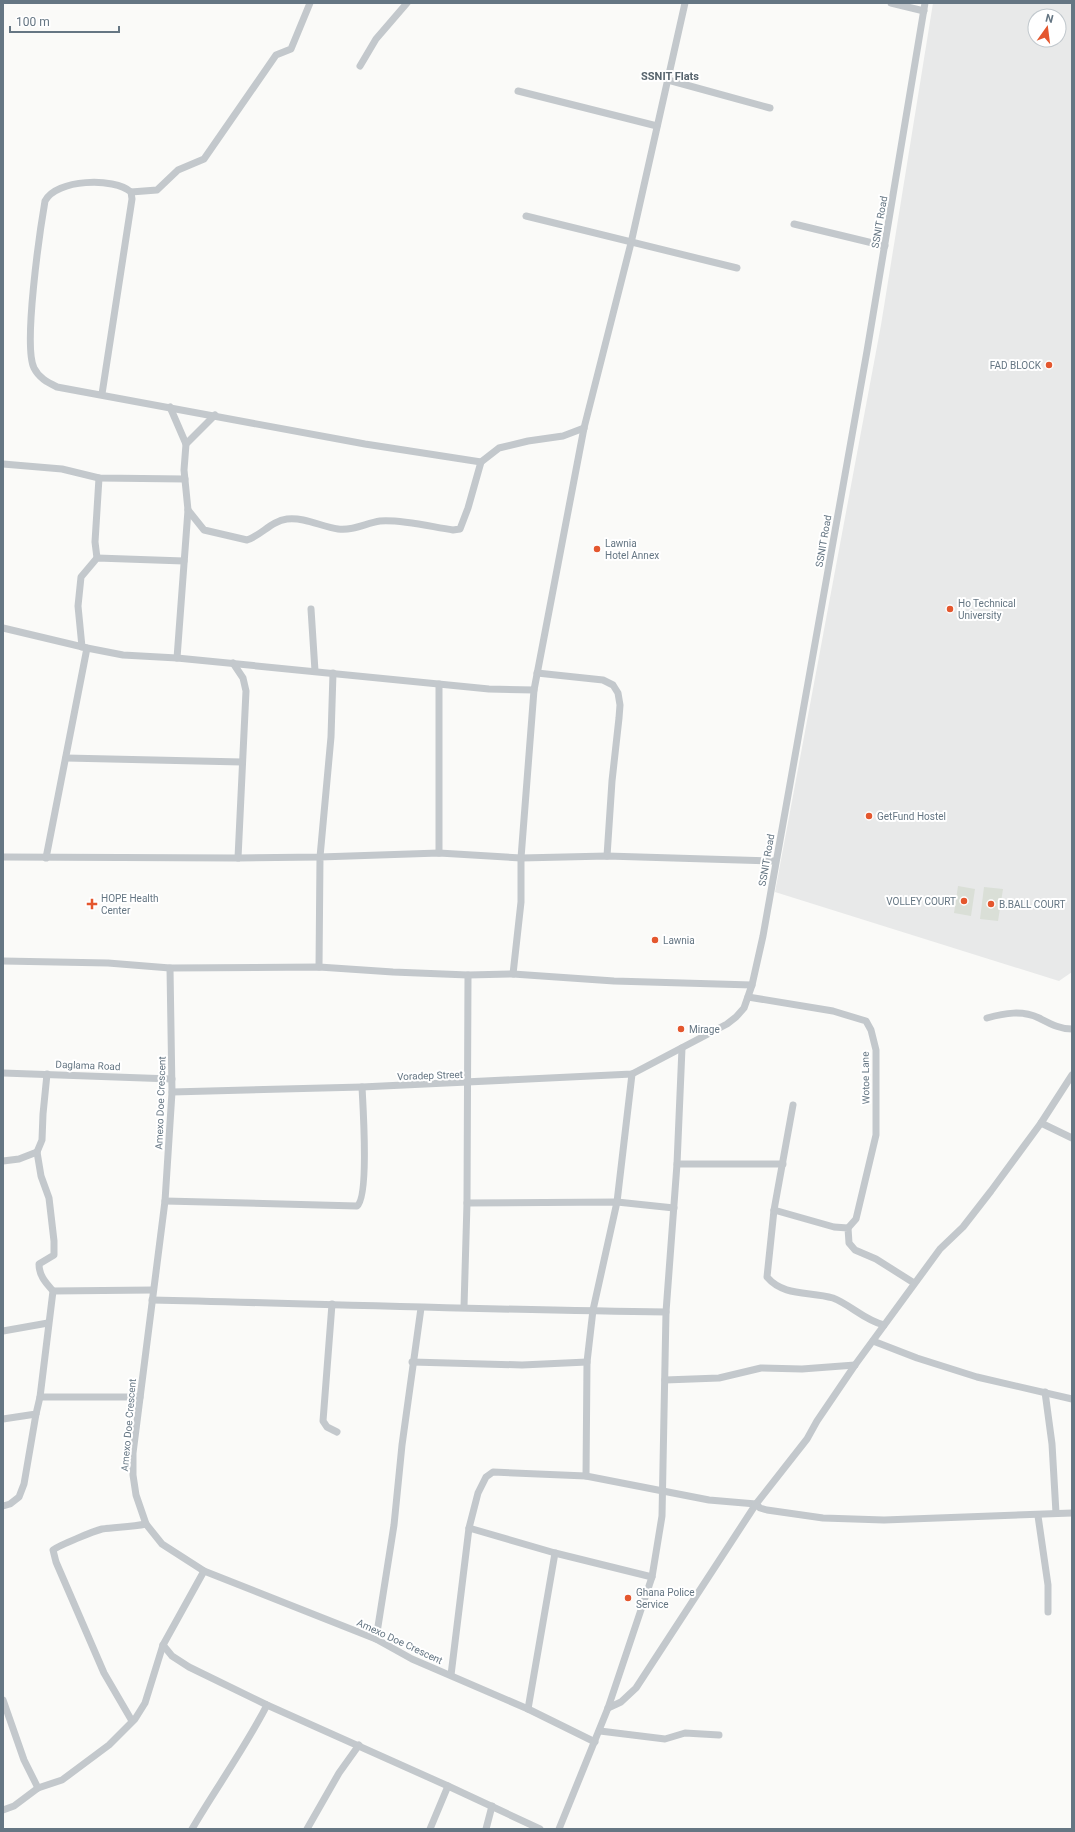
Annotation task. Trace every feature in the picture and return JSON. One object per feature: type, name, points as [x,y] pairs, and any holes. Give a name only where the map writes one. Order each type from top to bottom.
[{"type":"street","points":[[310,3],[291,49],[276,55],[204,159],[178,170],[157,190],[131,192],[115,185],[88,183],[66,186],[52,192],[47,196],[44,201],[33,298],[31,344],[33,366],[40,377],[57,387],[102,394],[365,444],[481,462]]},
{"type":"street","points":[[360,66],[376,39],[407,3]]},
{"type":"street","points":[[513,974],[521,902],[521,858],[534,690],[584,428],[631,243],[656,126],[685,3]]},
{"type":"street","points":[[891,3],[924,7]]},
{"type":"street","name":"SSNIT Road","points":[[682,1048],[736,1017],[744,1008],[752,985],[763,936],[775,861],[793,769],[885,246],[924,7]]},
{"type":"street","points":[[668,80],[770,108]]},
{"type":"street","points":[[518,91],[656,126]]},
{"type":"street","points":[[102,394],[131,206],[131,192]]},
{"type":"street","points":[[526,216],[737,268]]},
{"type":"street","points":[[794,224],[885,246]]},
{"type":"street","points":[[170,407],[186,444],[184,470],[188,510],[177,658]]},
{"type":"street","points":[[186,444],[215,415]]},
{"type":"street","points":[[188,510],[204,530],[247,540],[254,538],[271,524],[288,519],[312,522],[339,530],[355,529],[369,524],[390,521],[453,530],[460,529],[468,508],[481,462],[499,448],[563,436],[584,428]]},
{"type":"street","points":[[3,464],[62,469],[99,478],[185,479]]},
{"type":"street","points":[[46,858],[66,758],[84,648],[78,606],[81,577],[97,558],[95,542],[99,478]]},
{"type":"street","points":[[97,558],[184,561]]},
{"type":"street","points":[[311,609],[315,672]]},
{"type":"street","points":[[3,628],[84,648],[123,655],[177,658],[489,689],[534,690]]},
{"type":"street","points":[[233,664],[243,678],[246,691],[238,858]]},
{"type":"street","points":[[319,967],[320,857],[331,737],[333,673]]},
{"type":"street","points":[[538,673],[603,680],[613,685],[618,693],[620,705],[612,781],[607,856]]},
{"type":"street","points":[[439,684],[439,852]]},
{"type":"street","points":[[66,758],[242,762]]},
{"type":"street","points":[[3,857],[238,858],[320,857],[439,852],[521,858],[607,856],[775,861]]},
{"type":"street","points":[[3,961],[108,963],[170,968],[319,967],[468,975],[513,974],[614,981],[752,985]]},
{"type":"street","name":"Amexo Doe Crescent","points":[[170,968],[172,1092],[165,1201],[133,1453],[133,1475],[136,1495],[146,1524],[162,1544],[204,1571],[376,1638],[412,1659],[528,1709],[595,1742]]},
{"type":"street","points":[[464,1307],[467,1203],[466,1083],[468,975]]},
{"type":"street","name":"Wotoe Lane","points":[[748,997],[833,1011],[866,1021],[871,1030],[876,1050],[876,1135],[856,1219],[848,1228]]},
{"type":"street","points":[[987,1018],[1009,1012],[1020,1013],[1038,1018],[1062,1029],[1072,1029]]},
{"type":"street","points":[[559,1829],[600,1730],[652,1577],[662,1516],[666,1312],[677,1164],[682,1048]]},
{"type":"street","name":"Voradep Street","points":[[172,1092],[466,1083],[632,1074],[682,1048]]},
{"type":"street","name":"Daglama Road","points":[[3,1073],[172,1079]]},
{"type":"street","points":[[3,1506],[10,1504],[19,1497],[24,1484],[40,1397],[48,1323],[54,1291],[39,1271],[39,1264],[54,1255],[54,1241],[49,1198],[41,1176],[37,1152],[42,1140],[47,1074]]},
{"type":"street","points":[[586,1476],[587,1362],[593,1310],[617,1202],[632,1074]]},
{"type":"street","points":[[608,1708],[621,1702],[636,1688],[756,1504],[807,1439],[817,1421],[855,1365],[940,1249],[963,1227],[1041,1123],[1072,1076]]},
{"type":"street","points":[[165,1201],[357,1206],[361,1200],[363,1180],[362,1087]]},
{"type":"street","points":[[793,1105],[774,1210],[767,1277],[774,1285],[791,1291],[833,1298],[872,1322],[884,1325]]},
{"type":"street","points":[[1041,1123],[1072,1138]]},
{"type":"street","points":[[3,1161],[19,1159],[37,1152]]},
{"type":"street","points":[[677,1164],[783,1164]]},
{"type":"street","points":[[467,1203],[617,1202],[674,1208]]},
{"type":"street","points":[[774,1210],[834,1227],[848,1228],[849,1243],[855,1250],[876,1259],[914,1284]]},
{"type":"street","points":[[54,1291],[153,1290]]},
{"type":"street","points":[[152,1300],[332,1304],[421,1308],[464,1307],[666,1312]]},
{"type":"street","points":[[332,1304],[323,1421],[327,1427],[337,1432]]},
{"type":"street","points":[[376,1638],[394,1526],[412,1362],[421,1308]]},
{"type":"street","points":[[3,1331],[48,1323]]},
{"type":"street","points":[[873,1340],[917,1358],[977,1377],[1072,1399]]},
{"type":"street","points":[[412,1362],[522,1365],[587,1362]]},
{"type":"street","points":[[665,1380],[719,1378],[761,1368],[802,1369],[855,1365]]},
{"type":"street","points":[[1045,1392],[1052,1444],[1056,1513]]},
{"type":"street","points":[[40,1397],[140,1397]]},
{"type":"street","points":[[3,1419],[36,1414]]},
{"type":"street","points":[[451,1675],[469,1528],[478,1493],[486,1477],[492,1472],[586,1476],[709,1500],[756,1504],[760,1508],[767,1510],[843,1519],[916,1520],[1038,1516],[1056,1513],[1072,1513]]},
{"type":"street","points":[[1038,1516],[1048,1585],[1048,1612]]},
{"type":"street","points":[[132,1722],[104,1673],[84,1630],[56,1562],[53,1550],[61,1544],[78,1540],[101,1530],[146,1524]]},
{"type":"street","points":[[469,1528],[555,1553],[652,1577]]},
{"type":"street","points":[[528,1709],[555,1553]]},
{"type":"street","points":[[3,1810],[14,1806],[38,1788],[62,1780],[109,1745],[132,1722],[145,1703],[163,1645],[204,1571]]},
{"type":"street","points":[[163,1645],[172,1656],[189,1667],[267,1705],[540,1829]]},
{"type":"street","points":[[3,1700],[24,1760],[38,1788]]},
{"type":"street","points":[[192,1829],[226,1772],[252,1735],[267,1705]]},
{"type":"street","points":[[600,1730],[665,1739],[685,1733],[719,1735]]},
{"type":"street","points":[[307,1829],[339,1773],[359,1746]]},
{"type":"street","points":[[430,1829],[448,1786]]},
{"type":"street","points":[[486,1829],[492,1806]]},
{"type":"shaded area","name":"Ho Technical University","points":[[933,3],[1072,3],[1072,972],[1059,981],[775,892],[881,325]]},
{"type":"shaded area","name":"VOLLEY COURT","points":[[958,886],[975,889],[971,916],[954,913]]},
{"type":"shaded area","name":"B.BALL COURT","points":[[984,887],[1003,889],[998,921],[980,919]]},
{"type":"place","name":"FAD BLOCK","points":[[1049,365]]},
{"type":"place","name":"Lawnia Hotel Annex","points":[[597,549]]},
{"type":"place","name":"Ho Technical University","points":[[950,609]]},
{"type":"place","name":"GetFund Hostel","points":[[869,816]]},
{"type":"place","name":"VOLLEY COURT","points":[[964,901]]},
{"type":"place","name":"HOPE Health Center","points":[[92,904]]},
{"type":"place","name":"B.BALL COURT","points":[[991,904]]},
{"type":"place","name":"Lawnia","points":[[655,940]]},
{"type":"place","name":"Mirage","points":[[681,1029]]},
{"type":"place","name":"Ghana Police Service","points":[[628,1598]]},
{"type":"district","name":"SSNIT Flats","points":[[670,76]]}]
